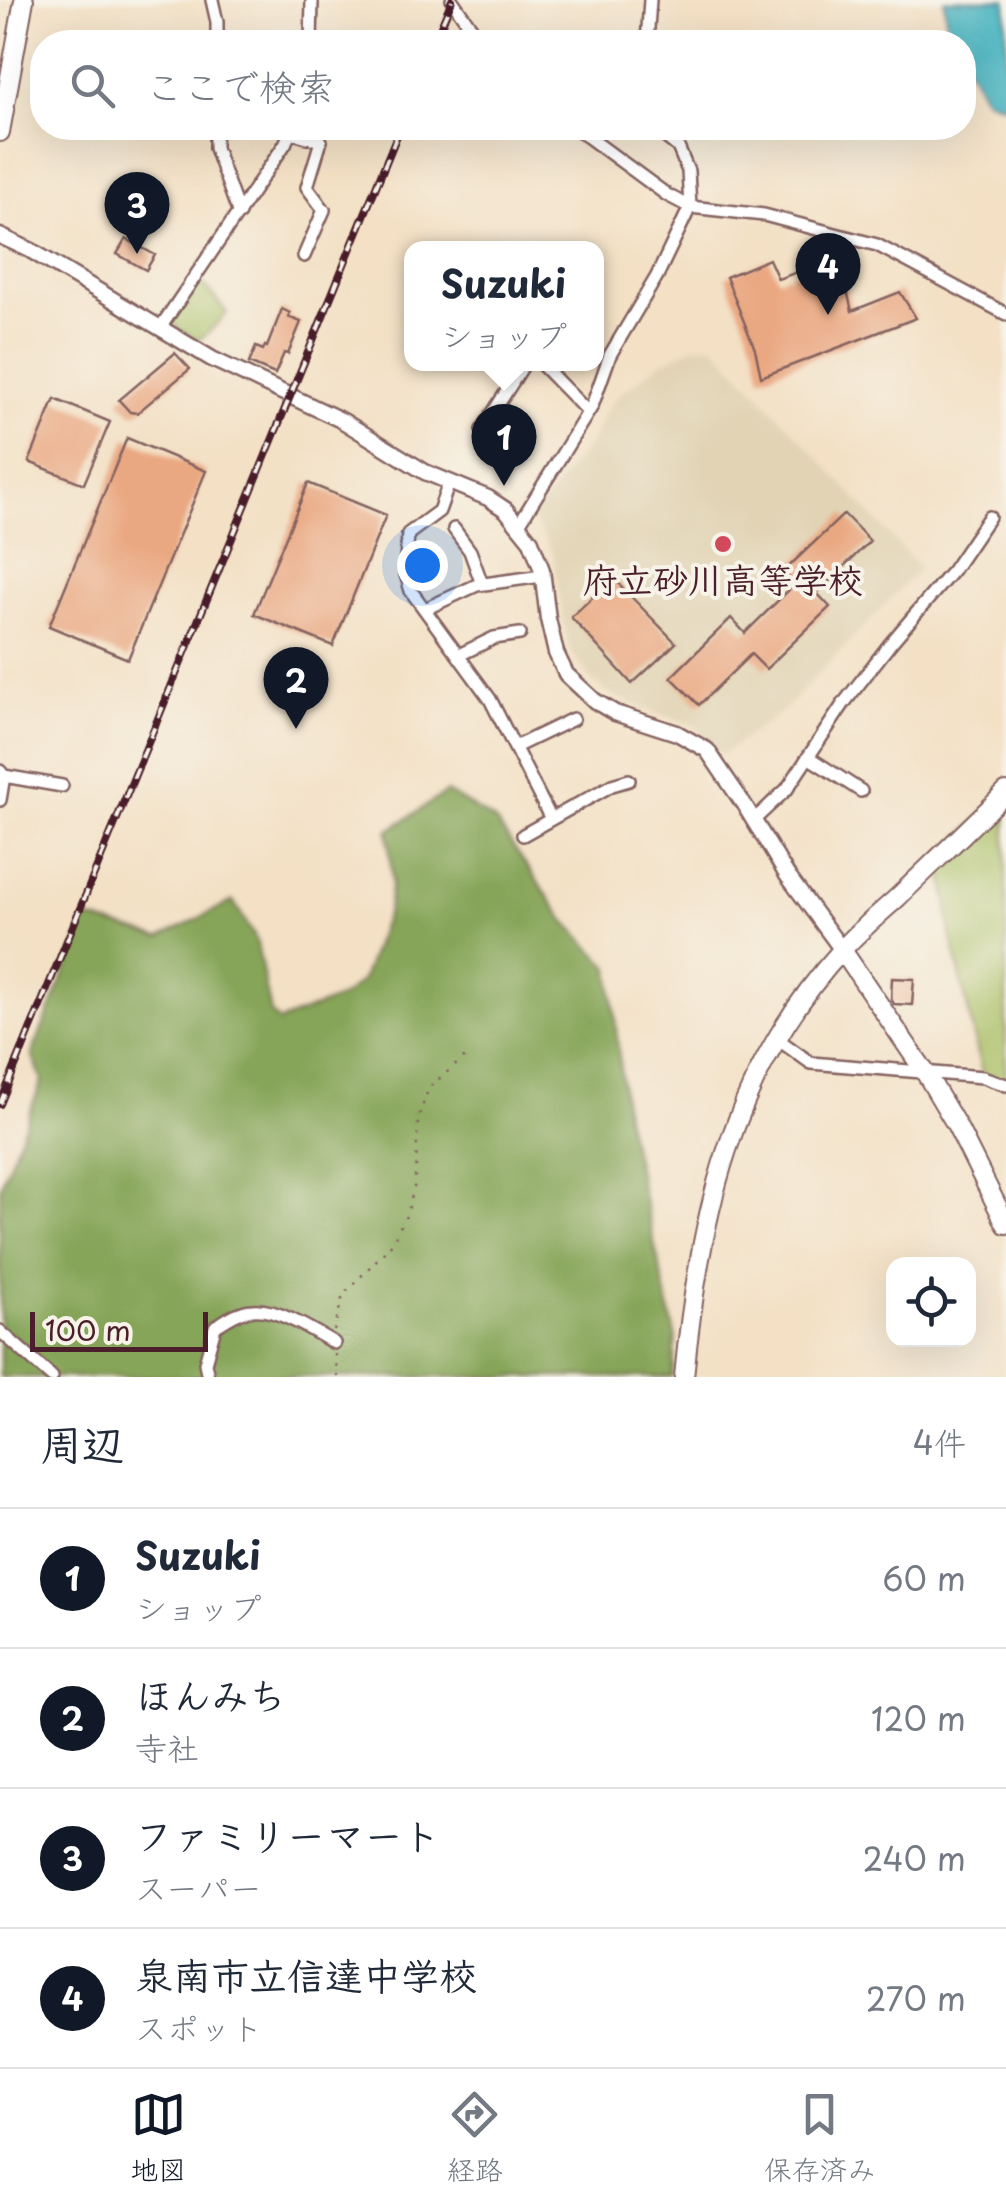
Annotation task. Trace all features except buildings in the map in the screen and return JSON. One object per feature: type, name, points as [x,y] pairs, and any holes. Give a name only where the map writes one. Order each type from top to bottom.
[{"type":"main road","points":[[0,132],[24,0]]},
{"type":"main road","points":[[684,1377],[703,1234],[714,1191],[748,1092],[776,1038],[842,950],[1006,792]]},
{"type":"main road","points":[[842,950],[957,1126],[1006,1224]]},
{"type":"street","points":[[212,0],[217,30]]},
{"type":"street","points":[[311,30],[312,0]]},
{"type":"street","points":[[452,0],[473,30]]},
{"type":"street","points":[[648,30],[650,0]]},
{"type":"street","points":[[215,140],[239,214]]},
{"type":"street","points":[[160,328],[287,140]]},
{"type":"street","points":[[304,256],[324,210],[306,187],[319,140]]},
{"type":"street","points":[[592,140],[667,196],[690,207],[764,215],[877,244],[1006,314]]},
{"type":"street","points":[[604,371],[690,207],[688,171],[678,146],[670,140]]},
{"type":"street","points":[[0,236],[30,250],[212,360],[343,421],[425,472],[488,498],[506,510],[530,541],[542,576],[556,653],[566,674],[595,701],[615,713],[677,733],[707,750],[787,875],[842,950]]},
{"type":"street","points":[[482,430],[520,371]]},
{"type":"street","points":[[548,371],[588,412]]},
{"type":"street","points":[[518,524],[588,412],[604,371]]},
{"type":"street","points":[[449,483],[440,511],[408,534],[406,570],[411,591],[490,699],[551,819]]},
{"type":"street","points":[[754,820],[787,789],[844,704],[953,570],[989,517]]},
{"type":"street","points":[[454,530],[470,551],[482,584]]},
{"type":"street","points":[[424,609],[482,584],[542,576]]},
{"type":"street","points":[[458,656],[494,638],[520,634]]},
{"type":"street","points":[[514,747],[572,720]]},
{"type":"street","points":[[808,757],[861,791]]},
{"type":"street","points":[[0,800],[2,773],[62,786]]},
{"type":"street","points":[[523,835],[612,785],[629,780]]},
{"type":"street","points":[[776,1038],[811,1063],[983,1078],[1006,1084]]},
{"type":"street","points":[[208,1377],[205,1363],[215,1328],[253,1309],[274,1313],[334,1344]]},
{"type":"street","points":[[0,1331],[52,1377]]},
{"type":"path","points":[[338,1377],[334,1327],[343,1295],[390,1246],[407,1214],[416,1166],[418,1119],[430,1087],[469,1054]]},
{"type":"shaded area","name":"府立砂川高等学校","points":[[714,345],[920,568],[785,709],[722,755],[694,725],[650,711],[593,682],[570,650],[553,554],[532,517],[591,441],[607,408],[621,393],[662,362],[696,346]]},
{"type":"green space","points":[[200,280],[227,313],[197,340],[175,326],[173,319]]},
{"type":"green space","points":[[447,792],[495,821],[564,919],[610,968],[625,1115],[676,1339],[672,1377],[0,1377],[0,1187],[42,1081],[32,1054],[87,918],[160,938],[233,901],[256,939],[271,1014],[279,1022],[342,997],[362,980],[388,910],[392,881],[388,831]]},
{"type":"green space","points":[[1006,792],[1006,1085],[983,1077],[951,934],[941,856]]},
{"type":"water","points":[[944,0],[1006,0],[1006,106],[985,99],[976,82],[976,30],[947,29]]},
{"type":"railway","points":[[439,30],[452,0]]},
{"type":"railway","points":[[0,1104],[395,140]]},
{"type":"place","name":"ファミリーマート","points":[[137,254]]},
{"type":"place","name":"泉南市立信達中学校","points":[[828,315]]},
{"type":"place","name":"Suzuki","points":[[504,486]]},
{"type":"place","name":"府立砂川高等学校","points":[[723,544]]},
{"type":"place","name":"ほんみち","points":[[296,729]]}]
